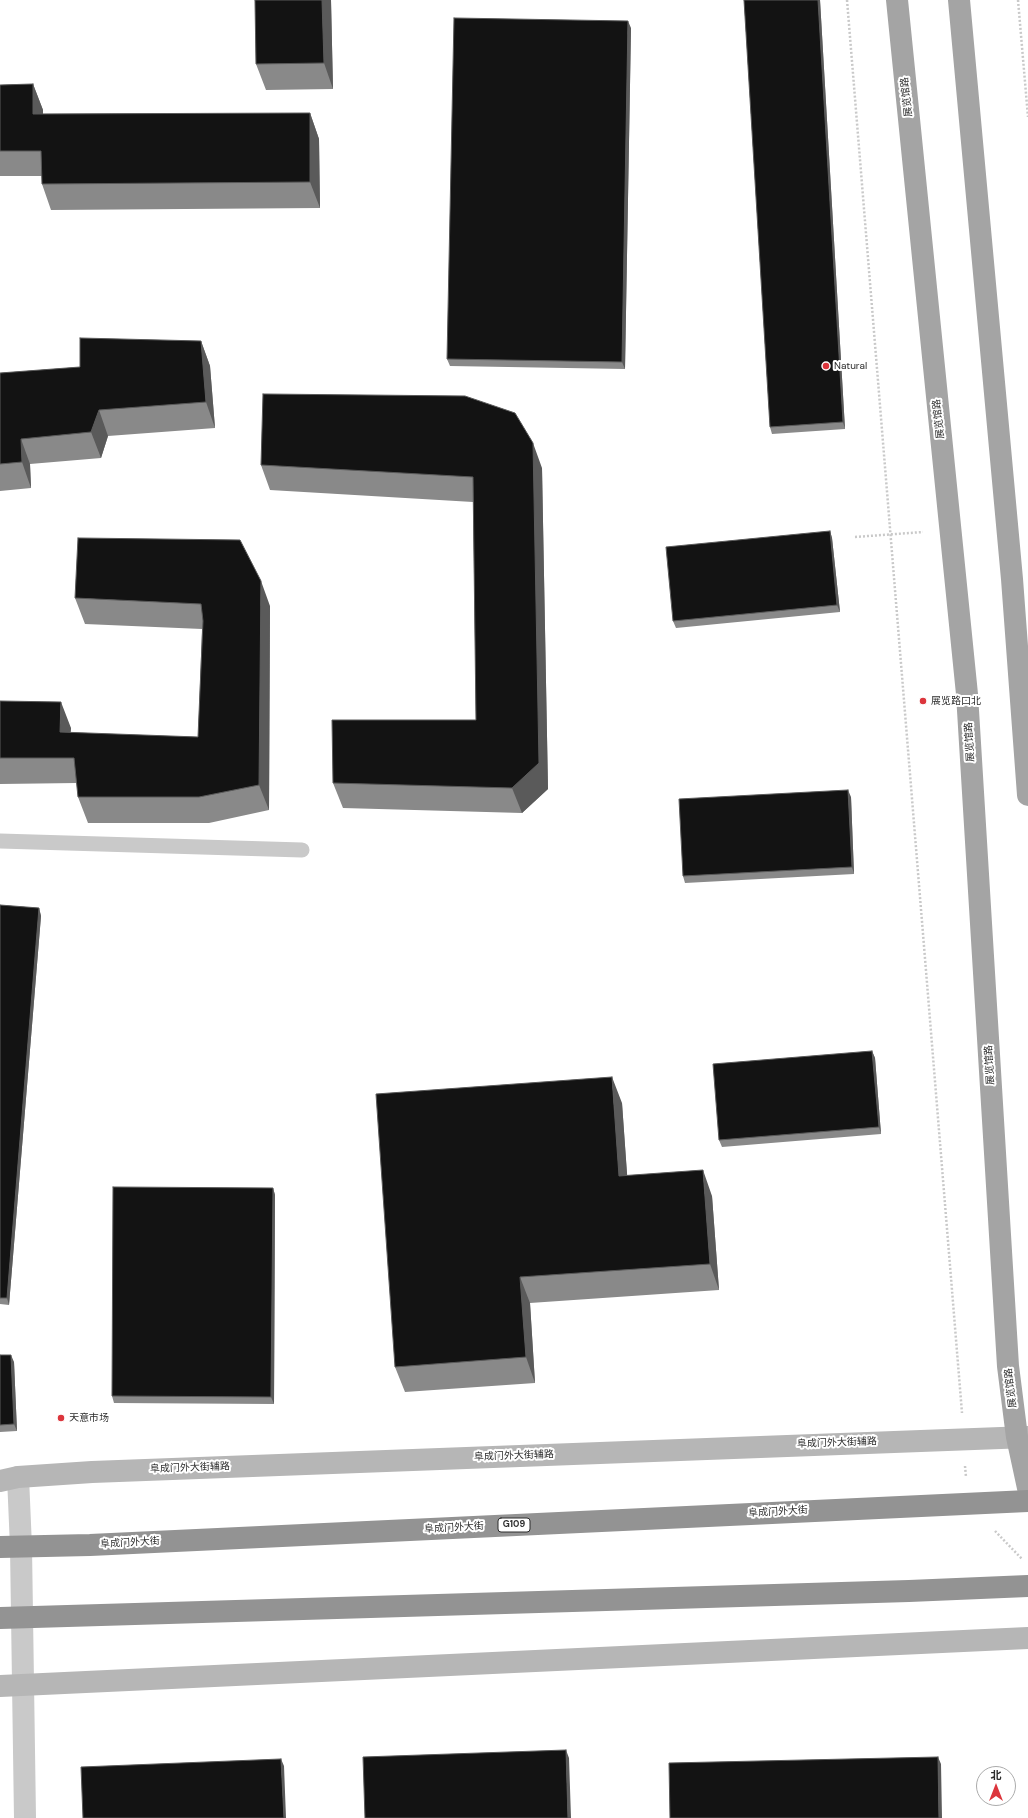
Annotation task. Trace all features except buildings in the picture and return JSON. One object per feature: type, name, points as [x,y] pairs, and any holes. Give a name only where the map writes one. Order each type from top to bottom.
[{"type":"highway","name":"阜成门外大街","points":[[11,1547],[1028,1501]]},
{"type":"highway","points":[[11,1618],[1028,1586]]},
{"type":"main road","name":"展览馆路","points":[[897,0],[967,694],[1008,1366],[1022,1437],[1028,1488]]},
{"type":"main road","points":[[959,0],[1012,579],[1028,795]]},
{"type":"street","name":"阜成门外大街辅路","points":[[9,1479],[92,1472],[962,1438],[1022,1437]]},
{"type":"street","points":[[9,1479],[11,1618],[23,1685],[25,1818]]},
{"type":"street","points":[[0,1686],[1028,1638]]},
{"type":"lane","points":[[0,841],[302,850]]},
{"type":"path","points":[[847,0],[964,1438],[962,1438],[968,1503],[1022,1560]]},
{"type":"path","points":[[1018,0],[1028,117]]},
{"type":"place","name":"Natural","points":[[826,366]]},
{"type":"place","name":"展览路口北","points":[[923,701]]},
{"type":"place","name":"天意市场","points":[[61,1418]]}]
